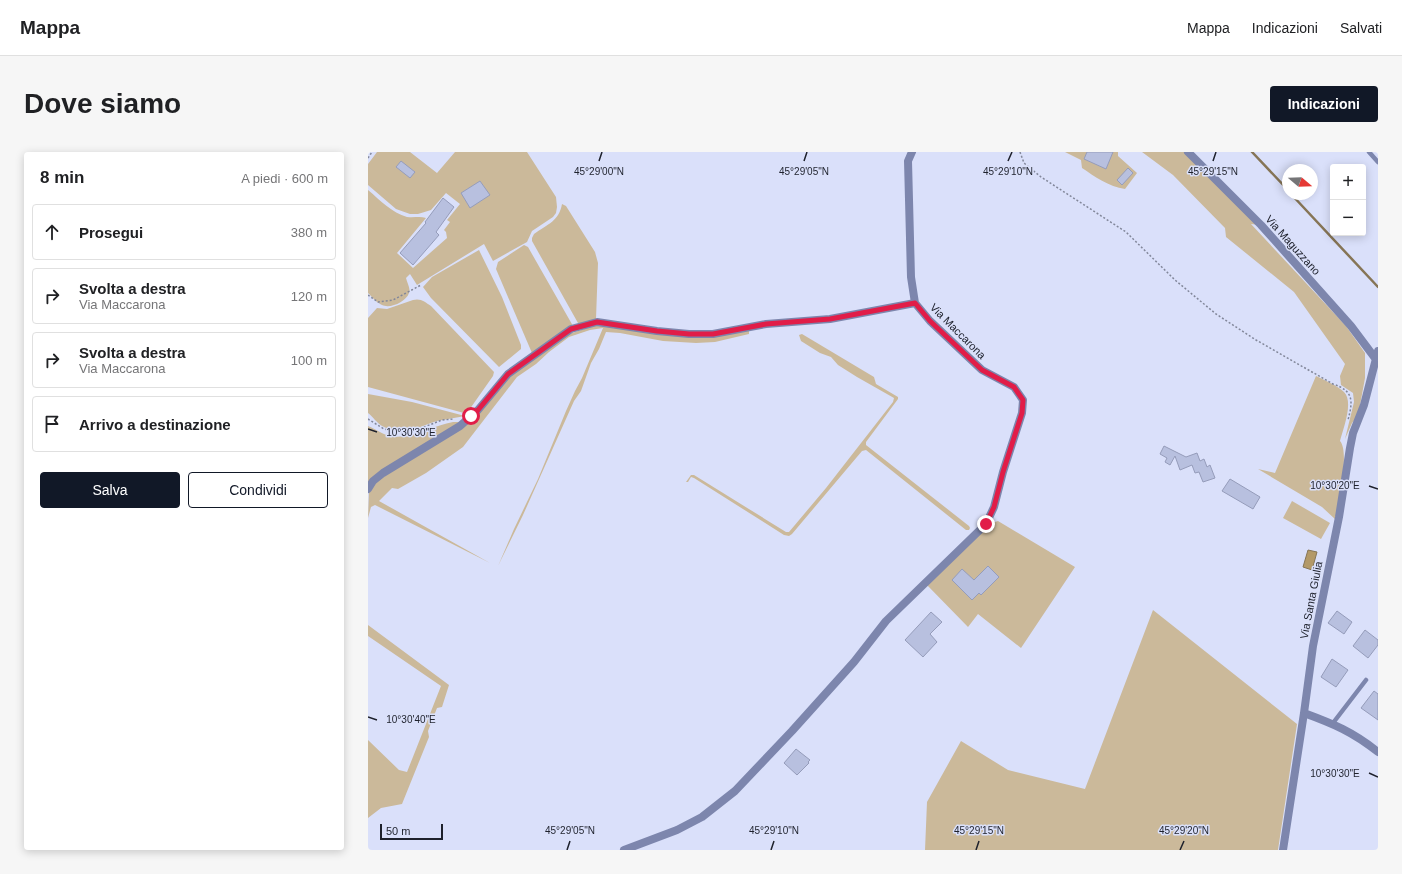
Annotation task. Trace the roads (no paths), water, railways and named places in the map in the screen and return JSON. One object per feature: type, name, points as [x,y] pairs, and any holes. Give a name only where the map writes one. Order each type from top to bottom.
[{"type":"street","name":"Via Maccarona","points":[[624,850],[677,830],[702,817],[735,791],[792,731],[854,662],[886,621],[986,524],[994,507],[1003,472],[1022,413],[1023,400],[1014,387],[982,370],[930,321],[915,303],[912,277],[908,161],[912,152]]},
{"type":"street","name":"Via Maguzzano","points":[[1188,152],[1266,231],[1377,355]]},
{"type":"street","points":[[368,490],[373,481],[383,473],[460,426],[478,410],[508,374],[571,329],[597,322],[664,332],[713,334],[766,324],[830,319],[915,303]]},
{"type":"street","name":"Via Santa Giulia","points":[[1283,850],[1313,646],[1339,518],[1350,448],[1353,433],[1364,405],[1377,355]]},
{"type":"street","points":[[1304,713],[1333,723],[1363,740],[1378,752]]},
{"type":"lane","points":[[1369,152],[1378,162]]},
{"type":"lane","points":[[1333,723],[1366,680]]},
{"type":"waterway","points":[[1252,152],[1282,184]]},
{"type":"waterway","points":[[1297,200],[1378,287]]}]
